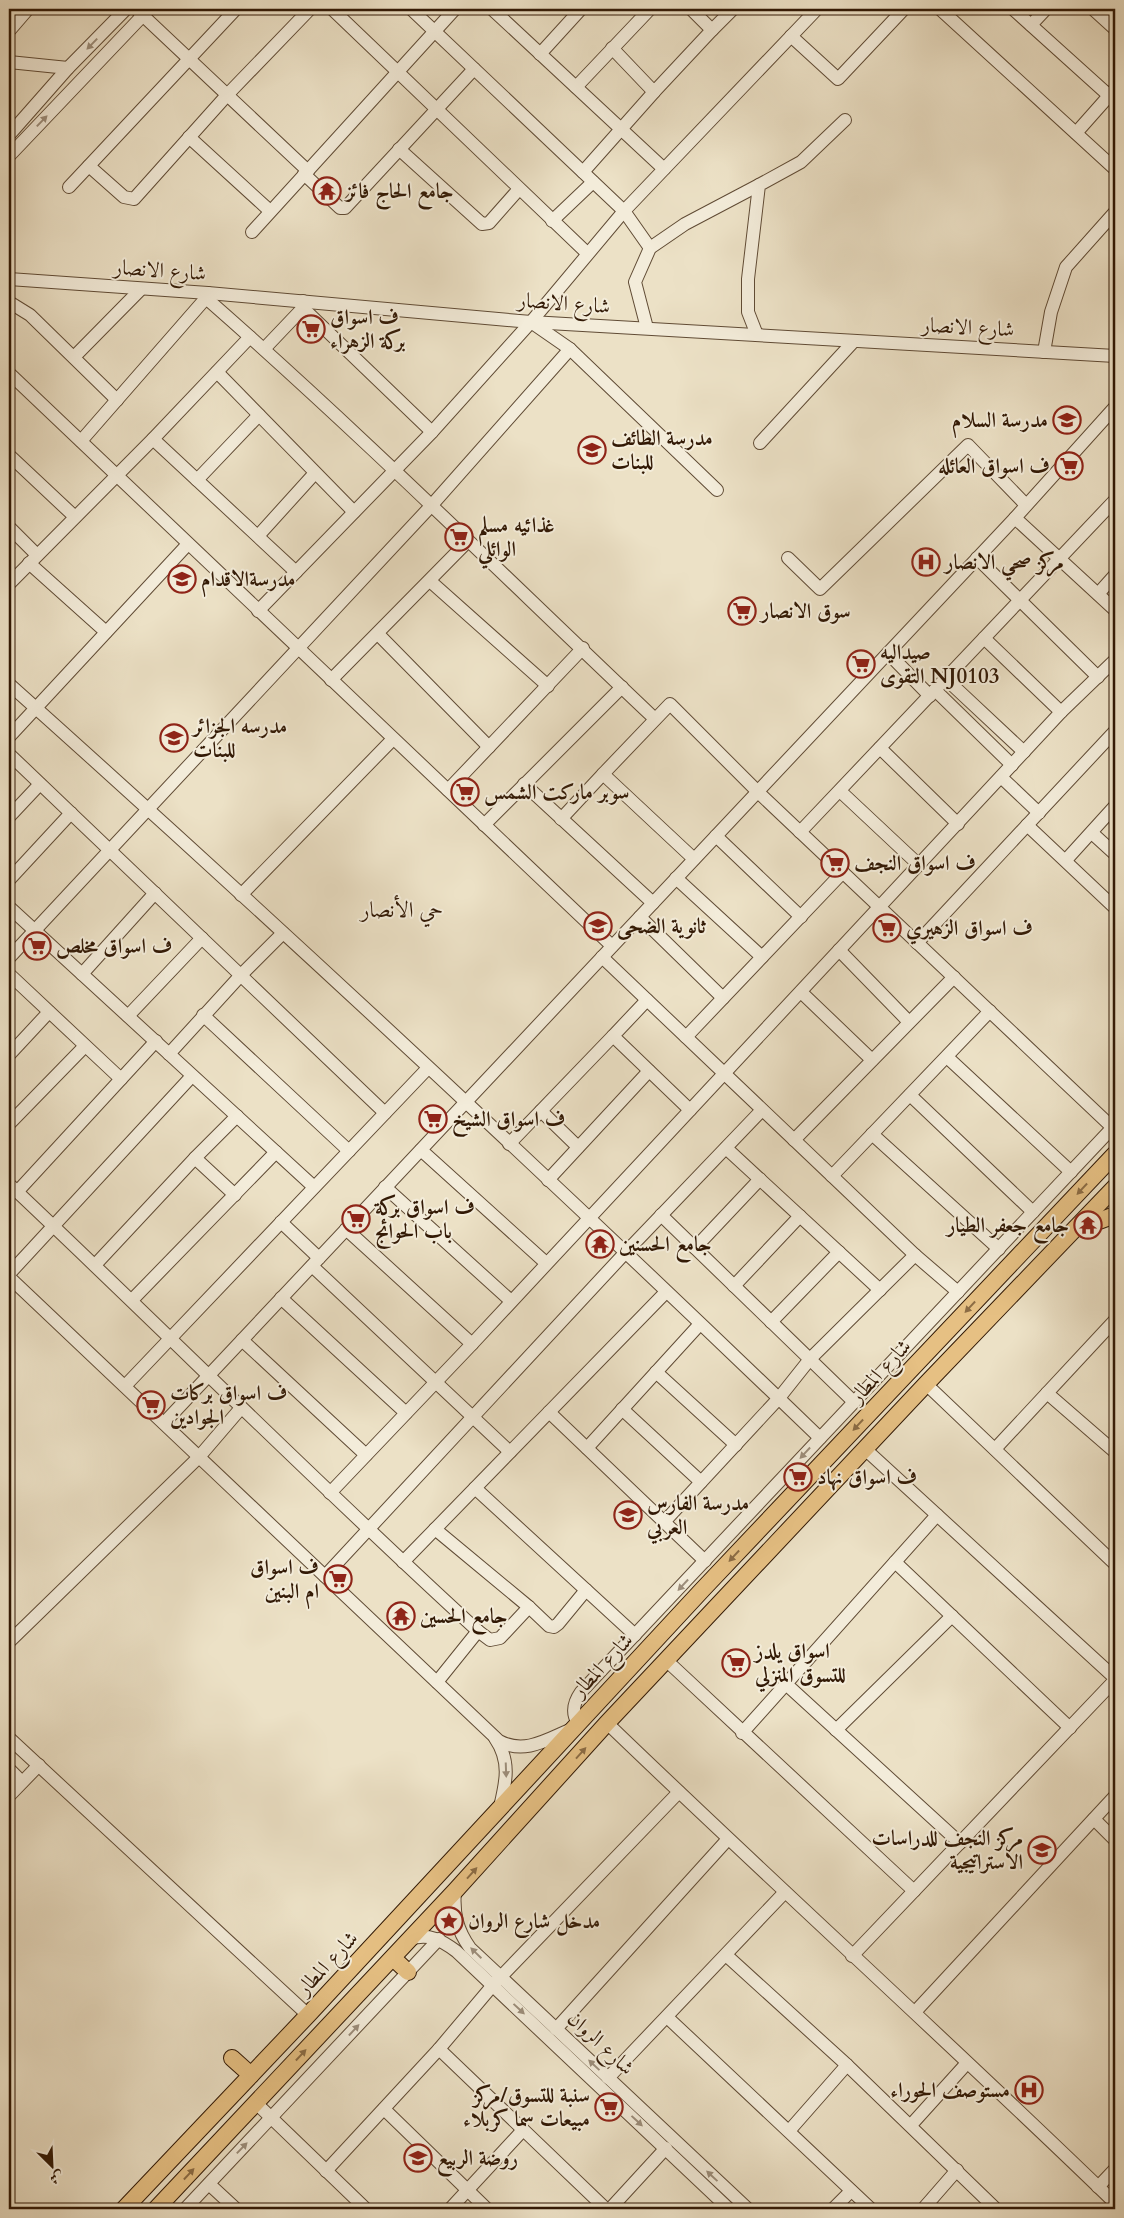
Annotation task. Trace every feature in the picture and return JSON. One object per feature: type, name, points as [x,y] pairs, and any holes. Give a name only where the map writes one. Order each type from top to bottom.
[{"type":"main road","name":"شارع المطار","points":[[124,2209],[308,2015],[703,1589],[1115,1154]]},
{"type":"main road","name":"شارع المطار","points":[[156,2209],[393,1958],[721,1602],[1115,1187]]},
{"type":"main road","points":[[1073,1231],[1115,1215]]},
{"type":"main road","points":[[703,1589],[709,1600],[721,1602]]},
{"type":"main road","points":[[677,1617],[689,1621],[694,1632]]},
{"type":"main road","points":[[393,1958],[408,1972]]},
{"type":"main road","points":[[232,2058],[251,2075]]},
{"type":"street","points":[[9,31],[28,9]]},
{"type":"street","points":[[9,135],[68,68],[126,9]]},
{"type":"street","points":[[69,187],[236,9]]},
{"type":"street","points":[[89,166],[124,197],[129,200],[134,199],[228,94],[310,9]]},
{"type":"street","points":[[332,9],[587,254]]},
{"type":"street","points":[[411,9],[624,211],[650,248]]},
{"type":"street","points":[[252,232],[455,9]]},
{"type":"street","points":[[540,54],[581,9]]},
{"type":"street","points":[[576,87],[650,9]]},
{"type":"street","points":[[691,9],[712,30]]},
{"type":"street","points":[[583,172],[654,92],[733,9]]},
{"type":"street","points":[[258,611],[432,432],[531,322],[624,211],[817,9]]},
{"type":"street","points":[[792,36],[838,79],[904,9]]},
{"type":"street","points":[[940,9],[1115,169]]},
{"type":"street","points":[[1013,9],[1113,96],[1076,133]]},
{"type":"street","points":[[1032,25],[1046,9]]},
{"type":"street","points":[[1093,9],[1115,29]]},
{"type":"street","points":[[9,156],[143,11],[340,208],[344,209],[474,69]]},
{"type":"street","points":[[500,11],[540,54],[664,169]]},
{"type":"street","points":[[612,48],[654,92]]},
{"type":"street","points":[[9,62],[68,68]]},
{"type":"street","points":[[648,328],[635,282],[650,248],[685,224],[801,162],[845,120]]},
{"type":"street","points":[[189,137],[270,212]]},
{"type":"street","points":[[400,149],[482,224],[489,223],[520,189]]},
{"type":"street","points":[[552,220],[592,182]]},
{"type":"street","points":[[757,335],[748,312],[748,279],[759,185]]},
{"type":"street","points":[[1044,352],[1051,312],[1066,267],[1115,212]]},
{"type":"street","name":"شارع الانصار","points":[[9,279],[141,289],[303,305],[531,322],[1115,356]]},
{"type":"street","points":[[74,357],[141,289]]},
{"type":"street","points":[[81,441],[207,296],[583,648],[655,719]]},
{"type":"street","points":[[9,302],[30,315],[117,400]]},
{"type":"street","points":[[264,349],[303,305],[432,432]]},
{"type":"street","points":[[531,322],[570,349],[717,490]]},
{"type":"street","points":[[9,584],[153,439],[250,337]]},
{"type":"street","points":[[760,443],[854,341]]},
{"type":"street","points":[[9,958],[431,506],[570,349]]},
{"type":"street","points":[[217,372],[354,512]]},
{"type":"street","points":[[9,373],[612,946]]},
{"type":"street","points":[[164,1423],[1015,518],[1115,407]]},
{"type":"street","points":[[197,480],[259,415]]},
{"type":"street","points":[[153,439],[296,572]]},
{"type":"street","points":[[788,558],[820,589],[968,445],[1026,505]]},
{"type":"street","points":[[9,455],[75,517]]},
{"type":"street","points":[[258,536],[315,472]]},
{"type":"street","points":[[800,832],[1115,500]]},
{"type":"street","points":[[1015,518],[1115,610]]},
{"type":"street","points":[[9,527],[33,559],[106,632]]},
{"type":"street","points":[[331,680],[468,541]]},
{"type":"street","points":[[9,737],[188,544]]},
{"type":"street","points":[[977,558],[1098,677]]},
{"type":"street","points":[[1098,594],[1115,575]]},
{"type":"street","points":[[430,581],[548,686]]},
{"type":"street","points":[[378,634],[489,747]]},
{"type":"street","points":[[984,638],[1061,712]]},
{"type":"street","points":[[448,790],[583,648]]},
{"type":"street","points":[[888,653],[1012,765]]},
{"type":"street","points":[[330,1493],[589,1219],[1061,712],[1115,660]]},
{"type":"street","points":[[946,679],[1024,752]]},
{"type":"street","points":[[9,684],[149,809],[465,1102],[820,1438]]},
{"type":"street","points":[[484,825],[622,687]]},
{"type":"street","points":[[493,1736],[512,1746],[526,1747],[575,1726],[574,1708],[579,1695],[1114,1127],[758,792],[670,704],[561,819]]},
{"type":"street","points":[[917,942],[1115,730]]},
{"type":"street","points":[[241,895],[393,739]]},
{"type":"street","points":[[880,748],[958,824]]},
{"type":"street","points":[[9,754],[385,1113]]},
{"type":"street","points":[[603,774],[694,859]]},
{"type":"street","points":[[1001,777],[1038,813]]},
{"type":"street","points":[[9,818],[40,784]]},
{"type":"street","points":[[524,784],[653,903]]},
{"type":"street","points":[[840,791],[919,865]]},
{"type":"street","points":[[1066,860],[1115,806]]},
{"type":"street","points":[[9,880],[71,813]]},
{"type":"street","points":[[1027,825],[1115,908]]},
{"type":"street","points":[[1092,833],[1115,854]]},
{"type":"street","points":[[716,836],[801,917]]},
{"type":"street","points":[[686,1037],[843,872]]},
{"type":"street","points":[[676,878],[762,957]]},
{"type":"street","points":[[82,974],[155,893]]},
{"type":"street","points":[[9,906],[314,1188]]},
{"type":"street","points":[[640,917],[723,998]]},
{"type":"street","points":[[169,1054],[203,1015],[283,933]]},
{"type":"street","points":[[128,1016],[202,938]]},
{"type":"street","points":[[839,950],[909,1022]]},
{"type":"street","points":[[602,957],[915,1255],[958,1292]]},
{"type":"street","points":[[9,974],[121,1079]]},
{"type":"street","points":[[794,1140],[954,977]]},
{"type":"street","points":[[801,992],[872,1060]]},
{"type":"street","points":[[509,1144],[647,1000]]},
{"type":"street","points":[[832,1176],[990,1011]]},
{"type":"street","points":[[9,1055],[49,1012]]},
{"type":"street","points":[[203,1015],[349,1151]]},
{"type":"street","points":[[613,1036],[690,1110]]},
{"type":"street","points":[[156,1041],[13,1188],[171,1337],[241,1408],[330,1493],[490,1640],[500,1638],[529,1607]]},
{"type":"street","points":[[9,1124],[85,1046]]},
{"type":"street","points":[[947,1057],[1071,1172]]},
{"type":"street","points":[[125,1386],[428,1068]]},
{"type":"street","points":[[548,1180],[649,1071]]},
{"type":"street","points":[[192,1076],[9,1275],[493,1736],[502,1751],[507,1767],[507,1776],[500,1807]]},
{"type":"street","points":[[910,1095],[1034,1212]]},
{"type":"street","points":[[325,1576],[625,1253],[762,1110]]},
{"type":"street","points":[[541,1111],[578,1147]]},
{"type":"street","points":[[95,1265],[236,1116]]},
{"type":"street","points":[[872,1134],[999,1249]]},
{"type":"street","points":[[726,1148],[880,1290]]},
{"type":"street","points":[[421,1150],[546,1263]]},
{"type":"street","points":[[132,1300],[276,1152]]},
{"type":"street","points":[[195,1158],[234,1195]]},
{"type":"street","points":[[695,1248],[760,1179]]},
{"type":"street","points":[[385,1188],[510,1301]]},
{"type":"street","points":[[661,1215],[854,1402]]},
{"type":"street","points":[[734,1286],[800,1216]]},
{"type":"street","points":[[281,1222],[315,1262],[435,1383],[510,1452]]},
{"type":"street","points":[[346,1229],[472,1344]]},
{"type":"street","points":[[771,1322],[838,1252]]},
{"type":"street","points":[[664,1522],[779,1398],[810,1359],[915,1255]]},
{"type":"street","points":[[403,1562],[666,1292]]},
{"type":"street","points":[[281,1298],[406,1413]]},
{"type":"street","points":[[994,1450],[1115,1320]]},
{"type":"street","points":[[587,1448],[700,1324]]},
{"type":"street","points":[[242,1340],[366,1455]]},
{"type":"street","points":[[656,1372],[736,1444]]},
{"type":"street","points":[[926,1384],[1115,1564]]},
{"type":"street","points":[[1047,1393],[1115,1452]]},
{"type":"street","points":[[11,1635],[199,1457],[241,1408]]},
{"type":"street","points":[[622,1409],[702,1482]]},
{"type":"street","points":[[549,1412],[705,1562]]},
{"type":"street","points":[[852,1956],[1115,1679],[865,1450]]},
{"type":"street","points":[[475,1488],[635,1635]]},
{"type":"street","points":[[742,1733],[936,1515]]},
{"type":"street","points":[[436,1529],[549,1626],[554,1627],[586,1590]]},
{"type":"street","points":[[894,1562],[1070,1728]]},
{"type":"street","points":[[836,1730],[952,1616]]},
{"type":"street","points":[[437,1682],[478,1630]]},
{"type":"street","points":[[667,1661],[742,1733],[914,1891]]},
{"type":"street","points":[[786,1684],[960,1843]]},
{"type":"street","points":[[608,1724],[1115,2203]]},
{"type":"street","points":[[9,1738],[308,2015]]},
{"type":"street","points":[[9,1796],[38,1765]]},
{"type":"street","points":[[9,1769],[22,1782]]},
{"type":"street","points":[[326,2171],[439,2049],[497,1981],[679,1792]]},
{"type":"street","points":[[915,2012],[1115,1796]]},
{"type":"street","points":[[1094,1819],[1115,1840]]},
{"type":"street","points":[[556,2029],[728,1839]]},
{"type":"street","name":"شارع الروان","points":[[455,1891],[455,1918],[464,1939],[497,1981],[724,2208]]},
{"type":"street","points":[[608,2078],[784,1892]]},
{"type":"street","points":[[410,1939],[421,1936],[439,1939]]},
{"type":"street","points":[[185,2209],[439,1939]]},
{"type":"street","name":"شارع الروان","points":[[439,1939],[497,1981],[556,2029],[748,2209]]},
{"type":"street","points":[[726,1955],[911,2125],[996,2209]]},
{"type":"street","points":[[667,2017],[871,2209]]},
{"type":"street","points":[[439,2049],[606,2209]]},
{"type":"street","points":[[911,2125],[967,2064]]},
{"type":"street","points":[[789,2131],[847,2065]]},
{"type":"street","points":[[256,2103],[366,2209]]},
{"type":"street","points":[[384,2109],[487,2209]]},
{"type":"street","points":[[450,2209],[523,2130]]},
{"type":"street","points":[[610,2209],[666,2148]]},
{"type":"street","points":[[1098,2187],[1115,2169]]},
{"type":"street","points":[[924,2209],[957,2170]]},
{"type":"street","points":[[208,2184],[236,2209]]},
{"type":"street","points":[[833,2209],[851,2190]]},
{"type":"place","name":"جامع الحاج فائز","points":[[327,191]]},
{"type":"place","name":"ف اسواق بركة الزهراء","points":[[311,329]]},
{"type":"place","name":"مدرسة السلام","points":[[1067,420]]},
{"type":"place","name":"مدرسة الطائف للبنات","points":[[592,450]]},
{"type":"place","name":"ف اسواق العائله","points":[[1069,466]]},
{"type":"place","name":"غذائيه مسلم الوائلي","points":[[459,537]]},
{"type":"place","name":"مركز صحي الانصار","points":[[926,562]]},
{"type":"place","name":"مدرسةالاقدام","points":[[182,579]]},
{"type":"place","name":"سوق الانصار","points":[[742,611]]},
{"type":"place","name":"صيداليه التقوى NJ0103","points":[[861,664]]},
{"type":"place","name":"مدرسه الجزائر للبنات","points":[[174,738]]},
{"type":"place","name":"سوبر ماركت الشمس","points":[[465,792]]},
{"type":"place","name":"ف اسواق النجف","points":[[835,863]]},
{"type":"place","name":"ثانوية الضحى","points":[[598,926]]},
{"type":"place","name":"ف اسواق الزهيري","points":[[887,928]]},
{"type":"place","name":"ف اسواق مخلص","points":[[37,946]]},
{"type":"place","name":"ف اسواق الشيخ","points":[[433,1119]]},
{"type":"place","name":"ف اسواق بركة باب الحوائج","points":[[356,1219]]},
{"type":"place","name":"جامع جعفر الطيار","points":[[1088,1225]]},
{"type":"place","name":"جامع الحسنين","points":[[600,1244]]},
{"type":"place","name":"ف اسواق بركات الجوادين","points":[[151,1405]]},
{"type":"place","name":"ف اسواق نهاد","points":[[798,1477]]},
{"type":"place","name":"مدرسة الفارس العربي","points":[[628,1515]]},
{"type":"place","name":"ف اسواق ام البنين","points":[[338,1579]]},
{"type":"place","name":"جامع الحسين","points":[[401,1616]]},
{"type":"place","name":"اسواق يلدز للتسوق المنزلي","points":[[736,1663]]},
{"type":"place","name":"مركز النجف للدراسات الاستراتيجية","points":[[1042,1850]]},
{"type":"place","name":"مدخل شارع الروان","points":[[449,1921]]},
{"type":"place","name":"مستوصف الحوراء","points":[[1029,2090]]},
{"type":"place","name":"سنبة للتسوق/مركز مبيعات سما كربلاء","points":[[609,2107]]},
{"type":"place","name":"روضة الربيع","points":[[418,2158]]},
{"type":"district","name":"حي الأنصار","points":[[402,909]]}]
